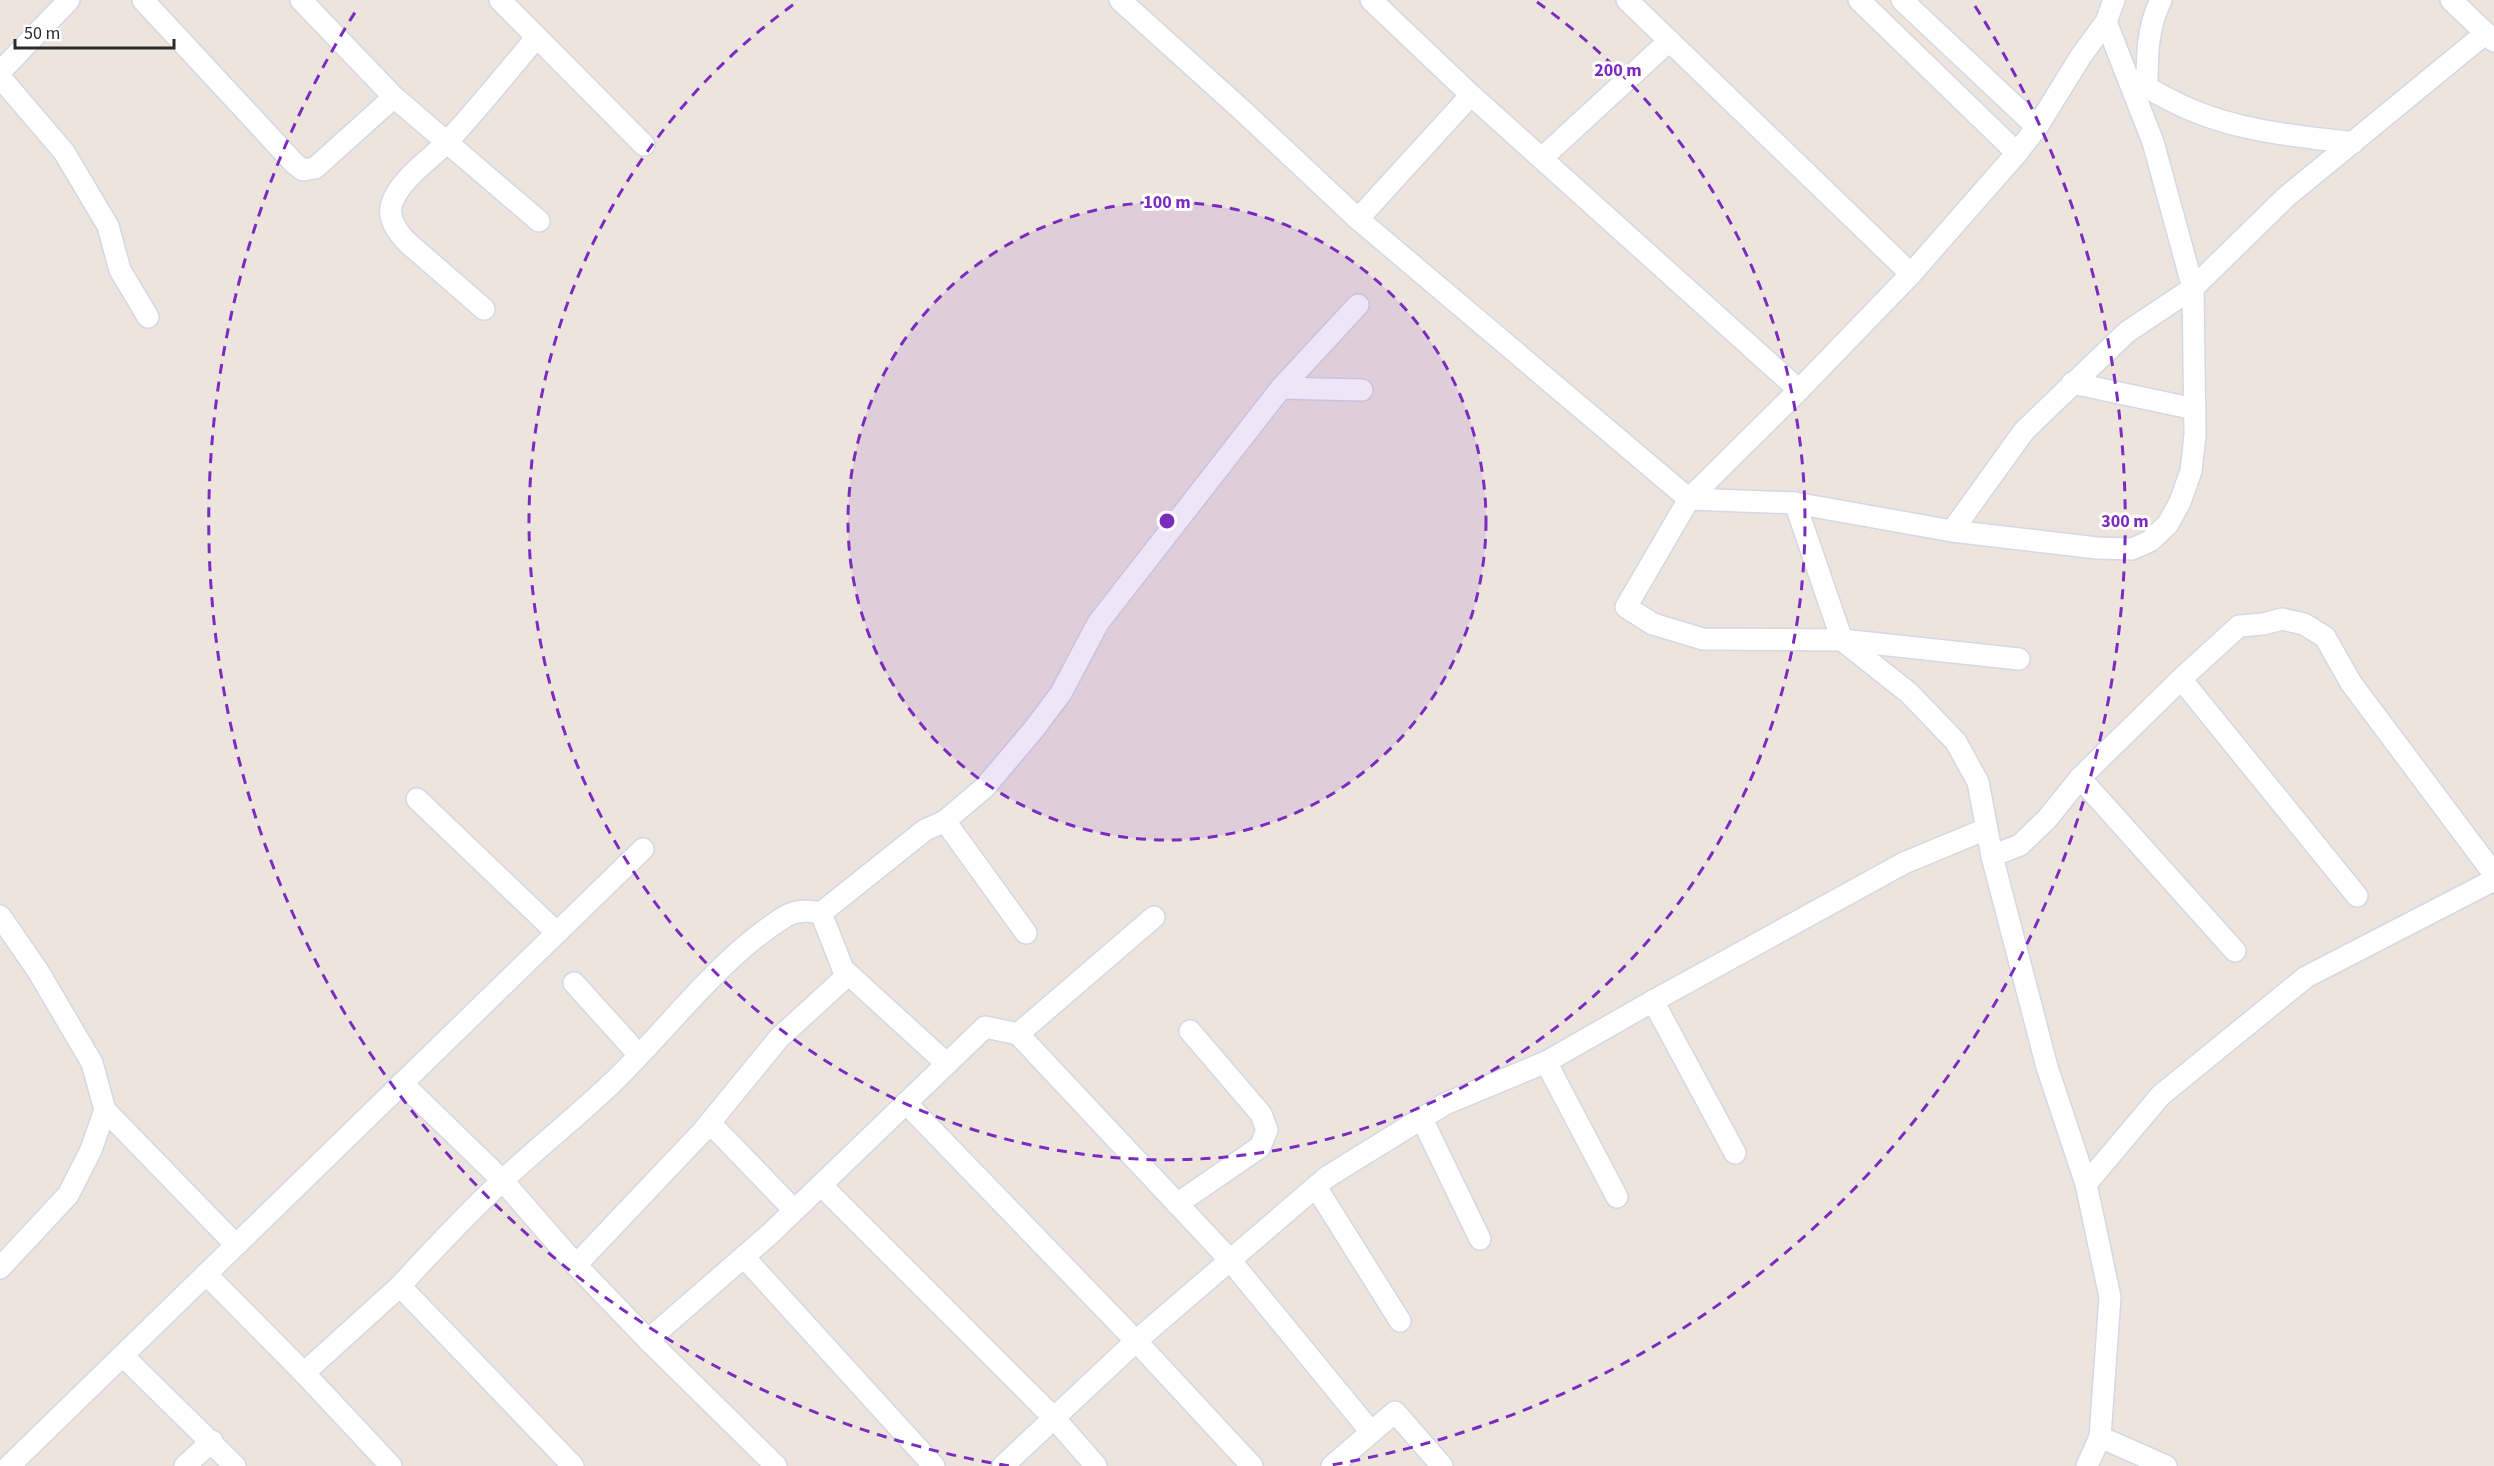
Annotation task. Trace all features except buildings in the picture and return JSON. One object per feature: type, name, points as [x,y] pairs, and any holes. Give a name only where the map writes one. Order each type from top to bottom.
[{"type":"street","points":[[0,72],[69,0]]},
{"type":"street","points":[[143,0],[303,170],[315,168],[394,97]]},
{"type":"street","points":[[301,0],[394,97],[539,221]]},
{"type":"street","points":[[500,0],[644,145]]},
{"type":"street","points":[[1120,0],[1358,219],[1689,499],[1795,503],[1952,531],[2097,548],[2132,549],[2150,541],[2168,524],[2180,502],[2191,471],[2195,435],[2193,288],[2153,142],[2106,22]]},
{"type":"street","points":[[1627,0],[1911,274]]},
{"type":"street","points":[[1859,0],[2017,153]]},
{"type":"street","points":[[1902,0],[2037,127]]},
{"type":"street","points":[[2019,659],[1842,640],[1703,639],[1653,624],[1626,607],[1689,499],[1911,274],[2017,153],[2037,127],[2081,56],[2106,22],[2114,0]]},
{"type":"street","points":[[2147,87],[2147,49],[2150,28],[2161,0]]},
{"type":"street","points":[[1952,531],[2024,431],[2127,332],[2193,288],[2286,196],[2490,37],[2451,0]]},
{"type":"street","points":[[1373,1],[1471,95],[1799,390]]},
{"type":"street","points":[[484,309],[397,231],[392,217],[391,204],[400,188],[447,142],[537,37]]},
{"type":"street","points":[[1542,158],[1670,41]]},
{"type":"street","points":[[0,77],[69,160],[108,226],[120,270],[148,317]]},
{"type":"street","points":[[2128,77],[2193,111],[2224,122],[2284,134],[2353,143]]},
{"type":"street","points":[[1358,219],[1471,95]]},
{"type":"street","points":[[304,1373],[400,1286],[503,1180],[611,1084],[679,1011],[736,956],[789,915],[803,910],[821,913],[925,830],[945,821],[985,787],[1061,693],[1098,623],[1281,388],[1358,305]]},
{"type":"street","points":[[2072,383],[2195,409]]},
{"type":"street","points":[[1281,388],[1362,390]]},
{"type":"street","points":[[1795,503],[1842,640],[1909,693],[1956,742],[1978,782],[1992,856],[2047,1067],[2086,1184],[2110,1297],[2100,1437],[2087,1466]]},
{"type":"street","points":[[1992,856],[2020,845],[2048,819],[2080,778],[2239,626],[2263,624],[2282,619],[2304,624],[2325,637],[2351,683],[2494,874]]},
{"type":"street","points":[[2181,679],[2357,896]]},
{"type":"street","points":[[2080,778],[2235,951]]},
{"type":"street","points":[[417,799],[556,932]]},
{"type":"street","points":[[945,821],[1026,933]]},
{"type":"street","points":[[1003,1466],[1136,1341],[1327,1177],[1445,1104],[1546,1062],[1904,863],[1986,829]]},
{"type":"street","points":[[9,1466],[643,849]]},
{"type":"street","points":[[2086,1184],[2161,1095],[2306,977],[2494,880]]},
{"type":"street","points":[[821,913],[843,969],[946,1064]]},
{"type":"street","points":[[0,916],[38,971],[92,1063],[105,1110],[236,1245]]},
{"type":"street","points":[[1018,1034],[1154,917]]},
{"type":"street","points":[[576,1265],[710,1123],[779,1038],[849,974]]},
{"type":"street","points":[[574,983],[639,1055]]},
{"type":"street","points":[[1653,1001],[1735,1153]]},
{"type":"street","points":[[648,1340],[744,1257],[985,1027],[1018,1034],[1230,1260],[1371,1432]]},
{"type":"street","points":[[1177,1204],[1260,1147],[1267,1130],[1261,1114],[1190,1031]]},
{"type":"street","points":[[1546,1062],[1617,1197]]},
{"type":"street","points":[[402,1083],[503,1180],[576,1265],[648,1340],[776,1466]]},
{"type":"street","points":[[906,1103],[1136,1341],[1252,1466]]},
{"type":"street","points":[[0,1268],[68,1195],[91,1150],[105,1110]]},
{"type":"street","points":[[1422,1119],[1480,1239]]},
{"type":"street","points":[[710,1123],[794,1210]]},
{"type":"street","points":[[821,1185],[1055,1419],[1096,1466]]},
{"type":"street","points":[[1316,1187],[1400,1321]]},
{"type":"street","points":[[744,1257],[934,1466]]},
{"type":"street","points":[[206,1274],[304,1373],[391,1466]]},
{"type":"street","points":[[400,1286],[573,1466]]},
{"type":"street","points":[[123,1356],[235,1466]]},
{"type":"street","points":[[1332,1466],[1395,1412],[1442,1466]]},
{"type":"street","points":[[2100,1437],[2166,1466]]},
{"type":"street","points":[[185,1466],[212,1441]]}]
